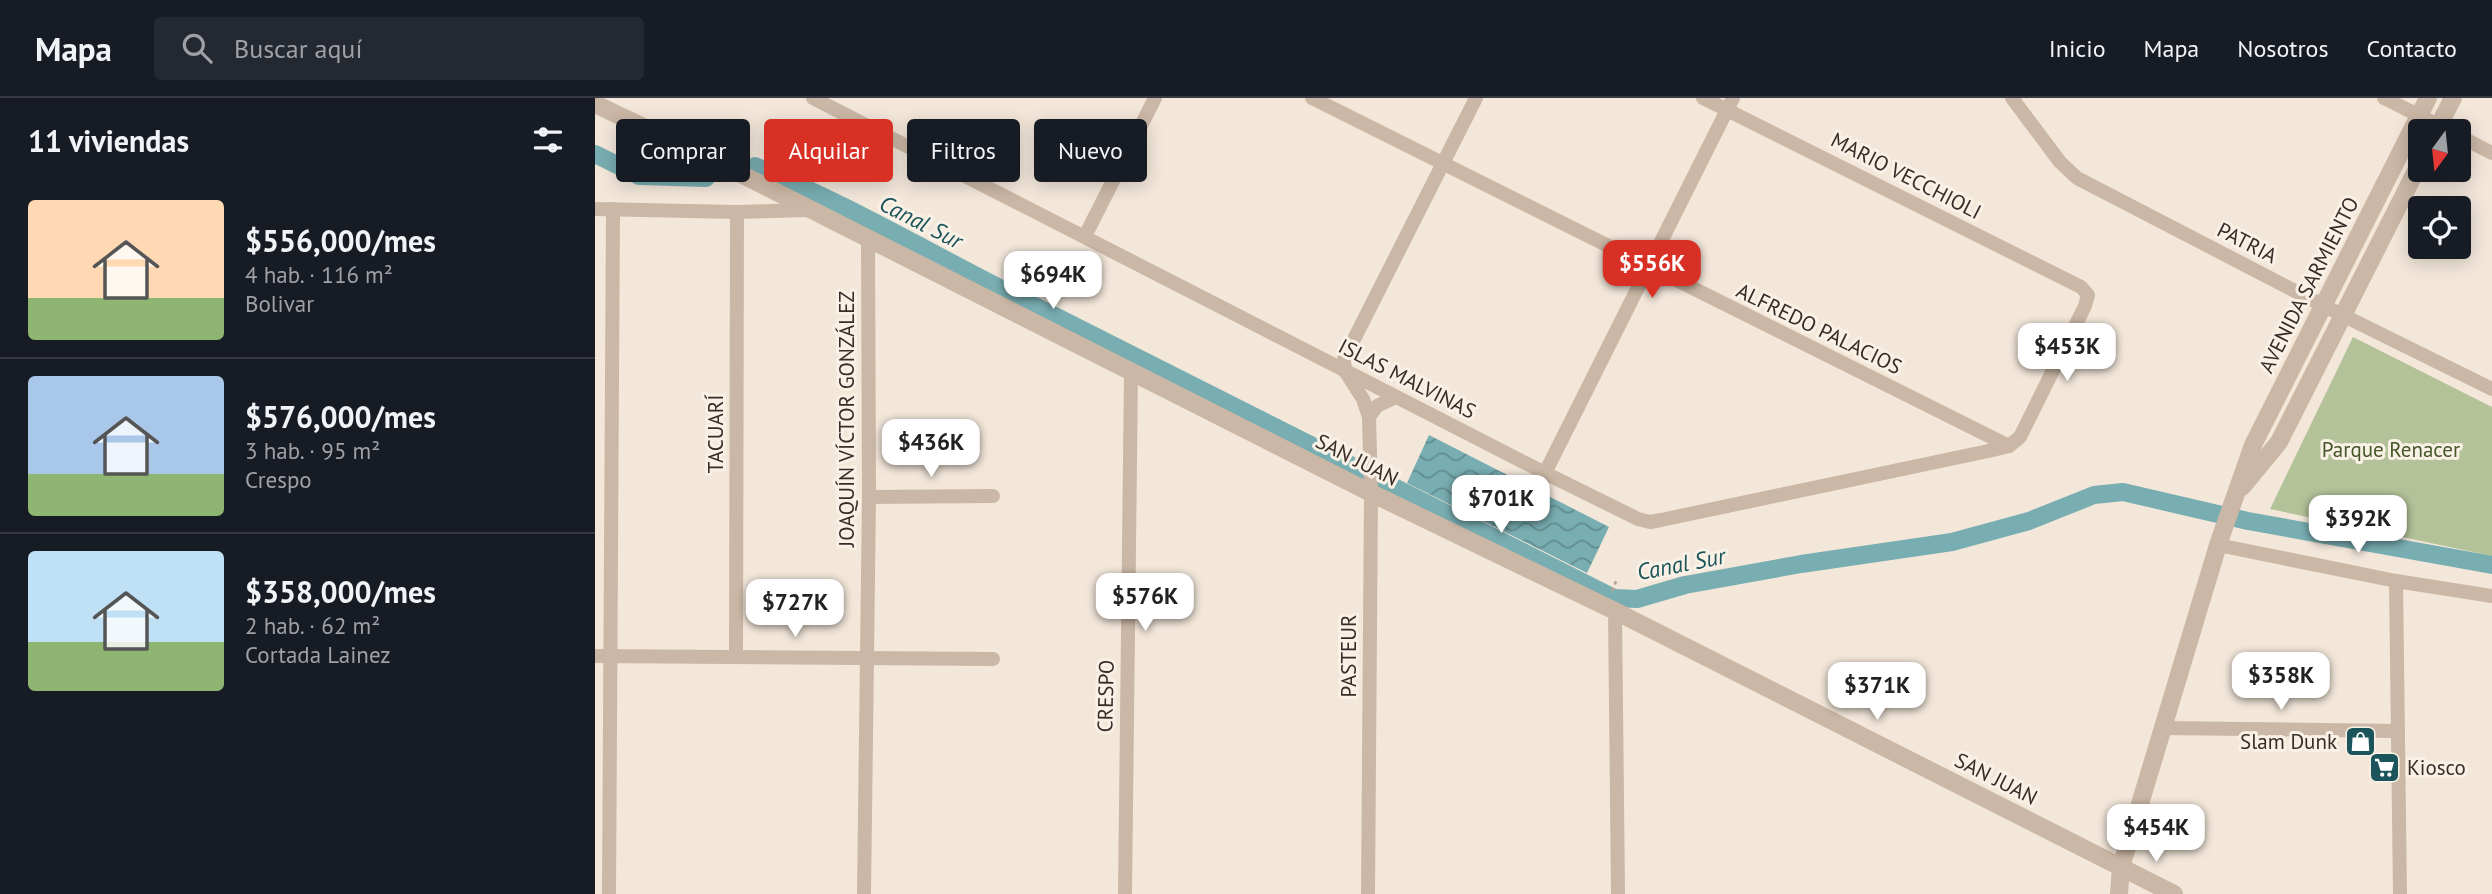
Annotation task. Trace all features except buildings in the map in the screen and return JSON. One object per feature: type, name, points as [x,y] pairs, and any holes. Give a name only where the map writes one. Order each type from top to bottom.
[{"type":"street","points":[[1085,236],[1155,98]]},
{"type":"street","name":"ALFREDO PALACIOS","points":[[1312,98],[2009,446]]},
{"type":"street","points":[[1345,371],[1343,359],[1476,98]]},
{"type":"street","name":"MARIO VECCHIOLI","points":[[1703,98],[1731,104],[2081,287],[2088,295],[2085,306],[2020,438],[2009,446]]},
{"type":"street","name":"PATRIA","points":[[2012,98],[2060,162],[2077,178],[2344,317],[2492,389]]},
{"type":"street","points":[[2384,98],[2424,119]]},
{"type":"street","name":"AVENIDA SARMIENTO","points":[[2119,894],[2121,867],[2220,540],[2253,445],[2428,98]]},
{"type":"street","points":[[2445,119],[2453,98]]},
{"type":"street","name":"ISLAS MALVINAS","points":[[819,99],[1638,519],[1650,522],[2009,446]]},
{"type":"street","name":"SAN JUAN","points":[[595,104],[719,163],[1371,493],[1615,611],[2121,867],[2152,888],[2175,894]]},
{"type":"street","points":[[1545,473],[1731,104]]},
{"type":"street","points":[[2471,142],[2492,153]]},
{"type":"street","name":"AVENIDA SARMIENTO","points":[[2235,494],[2280,442],[2411,182]]},
{"type":"street","points":[[595,209],[737,212],[809,210]]},
{"type":"street","points":[[609,894],[613,209]]},
{"type":"street","name":"TACUARÍ","points":[[736,656],[737,212]]},
{"type":"street","name":"JOAQUÍN VÍCTOR GONZÁLEZ","points":[[864,894],[869,497],[867,238]]},
{"type":"street","name":"PASTEUR","points":[[1345,371],[1363,399],[1369,424],[1371,493],[1368,894]]},
{"type":"street","name":"CRESPO","points":[[1125,894],[1131,372]]},
{"type":"street","points":[[1369,424],[1377,406],[1396,397]]},
{"type":"street","points":[[869,497],[992,496]]},
{"type":"street","points":[[2220,540],[2396,581],[2492,596]]},
{"type":"street","points":[[2396,581],[2400,894]]},
{"type":"street","points":[[1615,611],[1618,894]]},
{"type":"street","points":[[595,656],[993,659]]},
{"type":"street","points":[[2163,728],[2398,731]]},
{"type":"green space","name":"Parque Renacer","points":[[2353,337],[2492,407],[2492,556],[2270,509]]},
{"type":"water","points":[[1429,435],[1609,527],[1587,573],[1407,483]]},
{"type":"waterway","name":"Canal Sur","points":[[595,154],[616,164]]},
{"type":"waterway","name":"Canal Sur","points":[[755,166],[860,215],[1614,598],[1637,599],[1685,585],[1801,564],[1952,542],[2029,521],[2094,495],[2123,492],[2248,521],[2492,565]]},
{"type":"place","name":"Slam Dunk","points":[[2360,742]]},
{"type":"place","name":"Kiosco","points":[[2384,768]]}]
